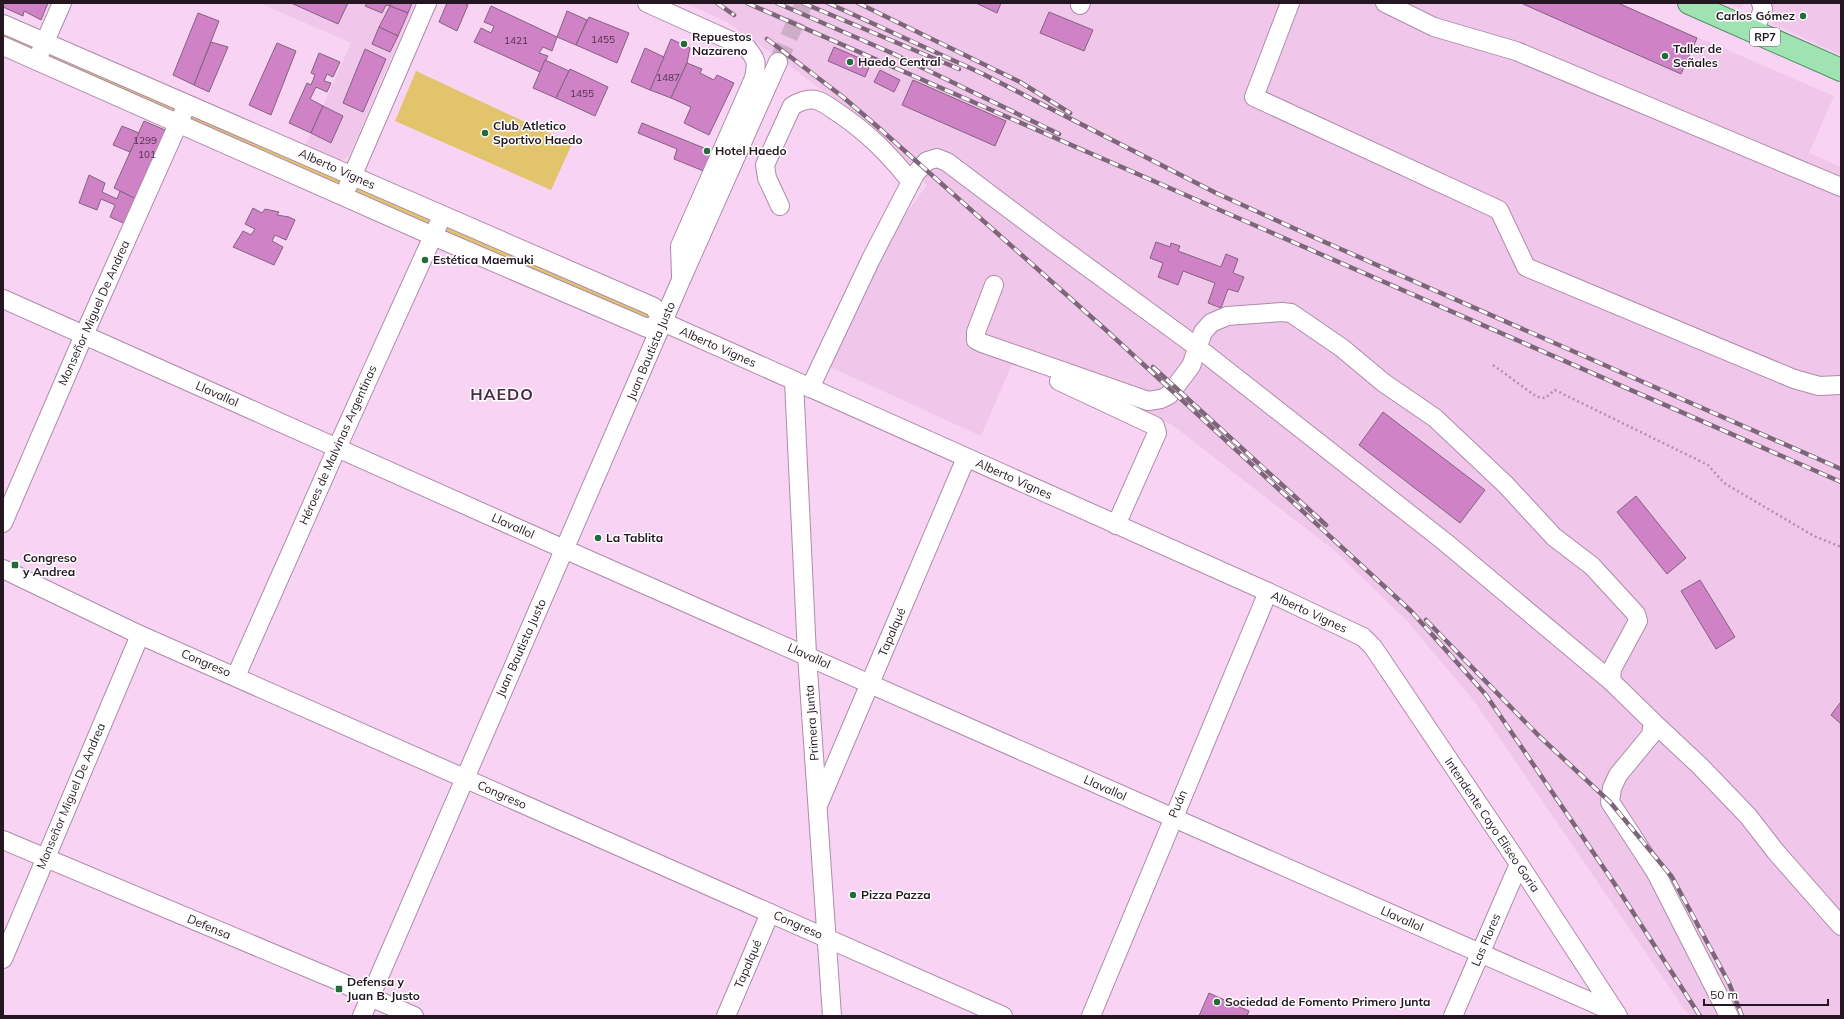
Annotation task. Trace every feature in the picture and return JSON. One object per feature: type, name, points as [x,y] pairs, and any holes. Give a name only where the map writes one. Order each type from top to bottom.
[{"type":"main road","name":"RP7","points":[[1689,3],[1841,70]]},
{"type":"street","points":[[36,61],[62,3]]},
{"type":"street","points":[[344,196],[427,3]]},
{"type":"street","name":"Juan Bautista Justo","points":[[647,3],[747,48],[753,55],[757,64],[754,78],[680,246],[681,280]]},
{"type":"street","points":[[1290,3],[1254,97],[1358,144],[1405,168],[1500,210],[1526,267],[1794,379],[1819,386],[1841,385]]},
{"type":"street","points":[[1385,3],[1434,27],[1516,51],[1841,187]]},
{"type":"street","points":[[1754,32],[1763,9],[1761,3]]},
{"type":"street","name":"Alberto Vignes","points":[[3,24],[188,103],[654,307],[663,322],[1268,592],[1364,637]]},
{"type":"street","name":"Alberto Vignes","points":[[3,46],[179,125],[647,328],[663,322]]},
{"type":"street","name":"Juan Bautista Justo","points":[[362,1016],[681,280],[778,62]]},
{"type":"street","points":[[780,206],[767,178],[765,165],[792,106],[806,100],[816,100],[860,127],[893,160],[911,182]]},
{"type":"street","name":"Monseñor Miguel De Andrea","points":[[3,523],[84,335],[188,103]]},
{"type":"street","points":[[802,384],[871,259],[915,174],[927,161],[937,158],[947,162],[1197,347],[1445,542],[1611,681],[1700,766],[1748,816],[1776,852],[1841,926]]},
{"type":"street","name":"Héroes de Malvinas Argentinas","points":[[236,676],[442,215]]},
{"type":"street","points":[[994,284],[976,332],[976,340],[1148,401],[1161,399],[1169,395],[1191,366],[1203,332],[1211,323],[1227,316],[1282,312],[1291,313],[1342,348],[1384,383],[1435,418],[1506,485],[1554,537],[1592,566],[1636,614],[1638,621],[1612,670],[1611,681]]},
{"type":"street","name":"Llavallol","points":[[3,299],[1617,1015]]},
{"type":"street","points":[[1059,381],[1155,426],[1157,433],[1116,525]]},
{"type":"street","name":"Primera Junta","points":[[802,384],[807,655],[832,1016]]},
{"type":"street","name":"Tapalqué","points":[[818,806],[966,458]]},
{"type":"street","name":"Congreso","points":[[3,569],[140,634],[1003,1016]]},
{"type":"street","name":"Puán","points":[[1091,1016],[1172,818],[1268,592]]},
{"type":"street","name":"Monseñor Miguel De Andrea","points":[[3,958],[140,634]]},
{"type":"street","name":"Intendente Cayo Eliseo Goria","points":[[1364,637],[1519,864],[1617,1015]]},
{"type":"street","points":[[1653,722],[1651,735],[1618,775],[1612,788],[1610,802],[1655,871],[1729,1016]]},
{"type":"street","name":"Defensa","points":[[3,840],[341,982],[370,997],[414,1016]]},
{"type":"street","name":"Las Flores","points":[[1453,1016],[1519,864]]},
{"type":"street","name":"Tapalqué","points":[[726,1016],[770,913]]},
{"type":"path","points":[[1493,365],[1537,397],[1545,398],[1555,390],[1708,465],[1724,483],[1814,536],[1841,547]]},
{"type":"shaded area","points":[[260,3],[415,3],[349,156],[345,159],[340,160],[305,146],[351,43]]},
{"type":"shaded area","points":[[685,3],[1618,3],[1834,96],[1809,153],[1841,167],[1841,1016],[1689,1016],[1475,702],[1407,621],[1335,551],[1171,424],[1013,362],[981,436],[826,365],[900,222],[927,185],[871,128],[794,69],[727,22]]},
{"type":"shaded area","points":[[1726,3],[1747,3],[1740,8]]},
{"type":"shaded area","points":[[1768,3],[1841,3],[1841,55],[1773,24]]},
{"type":"shaded area","points":[[3,28],[650,314],[650,318],[647,320],[3,40]]},
{"type":"shaded area","name":"Club Atletico Sportivo Haedo","points":[[416,71],[572,144],[551,190],[395,121]]},
{"type":"building","points":[[3,3],[48,3],[41,20],[24,11],[23,16],[3,7]]},
{"type":"building","points":[[291,3],[348,3],[338,24]]},
{"type":"building","points":[[367,3],[391,3],[390,6],[386,5],[382,13],[365,6]]},
{"type":"building","points":[[391,3],[412,3],[408,13],[390,6]]},
{"type":"building","points":[[447,3],[464,3],[468,5],[457,31],[439,22]]},
{"type":"building","points":[[976,3],[1001,3],[997,13]]},
{"type":"building","name":"Taller de Señales","points":[[1618,3],[1697,38],[1681,74],[1523,4]]},
{"type":"building","points":[[390,6],[408,13],[398,36],[379,27]]},
{"type":"building","points":[[491,6],[557,37],[552,51],[543,47],[539,53],[548,56],[540,72],[474,42],[481,28],[491,33],[494,26],[484,22]]},
{"type":"building","points":[[567,11],[587,20],[576,45],[557,37]]},
{"type":"building","points":[[1049,12],[1093,30],[1084,51],[1040,33]]},
{"type":"building","points":[[198,13],[219,21],[194,85],[173,75]]},
{"type":"building","points":[[589,17],[629,33],[617,63],[576,45]]},
{"type":"building","points":[[379,27],[398,36],[390,52],[372,44]]},
{"type":"building","points":[[671,39],[690,48],[687,63],[671,98],[650,90]]},
{"type":"building","points":[[211,42],[228,47],[209,92],[194,85]]},
{"type":"building","points":[[277,43],[296,51],[271,115],[249,105]]},
{"type":"building","name":"Haedo Central","points":[[834,47],[871,63],[865,77],[828,61]]},
{"type":"building","points":[[645,48],[664,57],[650,90],[631,82]]},
{"type":"building","points":[[365,49],[386,59],[363,112],[343,103]]},
{"type":"building","points":[[319,53],[340,62],[333,77],[327,74],[324,81],[331,83],[327,92],[316,87],[310,99],[323,106],[311,133],[289,123],[307,83],[311,85],[315,75],[311,73]]},
{"type":"building","points":[[545,60],[569,71],[556,98],[533,88]]},
{"type":"building","points":[[687,63],[702,69],[700,73],[714,80],[717,75],[734,83],[709,135],[684,123],[691,107],[671,98]]},
{"type":"building","points":[[570,69],[608,87],[595,116],[556,98]]},
{"type":"building","points":[[880,70],[900,80],[894,92],[874,82]]},
{"type":"building","points":[[913,80],[1006,121],[995,146],[902,105]]},
{"type":"building","points":[[323,106],[343,116],[331,143],[311,133]]},
{"type":"building","points":[[144,121],[172,133],[142,202],[114,188]]},
{"type":"building","name":"Hotel Haedo","points":[[642,123],[714,152],[706,172],[674,159],[677,149],[638,133]]},
{"type":"building","points":[[122,126],[139,133],[130,152],[113,145]]},
{"type":"building","points":[[89,175],[105,183],[102,192],[117,199],[120,191],[142,202],[130,226],[110,217],[115,205],[101,199],[97,210],[79,203]]},
{"type":"building","points":[[253,208],[262,213],[265,209],[279,212],[277,215],[289,217],[295,220],[286,240],[275,235],[272,241],[283,247],[274,265],[233,247],[243,231],[251,235],[255,229],[245,224]]},
{"type":"building","points":[[1156,242],[1170,247],[1171,243],[1180,246],[1178,251],[1221,267],[1226,254],[1238,259],[1233,273],[1244,277],[1238,292],[1228,289],[1221,308],[1208,303],[1215,283],[1183,271],[1178,285],[1158,277],[1163,263],[1150,258]]},
{"type":"building","points":[[1383,412],[1485,490],[1460,523],[1359,445]]},
{"type":"building","points":[[1636,496],[1686,558],[1667,574],[1617,512]]},
{"type":"building","points":[[1700,580],[1735,637],[1716,649],[1681,591]]},
{"type":"building","points":[[1840,703],[1841,704],[1841,724],[1831,715]]},
{"type":"building","name":"Sociedad de Fomento Primero Junta","points":[[1209,993],[1249,1011],[1247,1016],[1199,1016]]},
{"type":"tunnel","points":[[778,62],[804,3]]},
{"type":"railway","points":[[717,3],[734,15]]},
{"type":"railway","points":[[747,3],[1841,482]]},
{"type":"railway","points":[[777,3],[894,54],[1059,134]]},
{"type":"railway","points":[[803,3],[959,69]]},
{"type":"railway","points":[[828,3],[983,74],[1216,193],[1841,469]]},
{"type":"railway","points":[[858,3],[1020,82],[1070,113]]},
{"type":"railway","points":[[767,39],[843,97],[879,128],[1106,330],[1411,611],[1486,695],[1614,883],[1700,1016]]},
{"type":"railway","points":[[1153,367],[1326,525]]},
{"type":"railway","points":[[1426,620],[1539,736],[1610,802],[1672,877],[1729,983],[1742,1016]]},
{"type":"place","name":"Carlos Gómez","points":[[1803,16]]},
{"type":"place","name":"Repuestos Nazareno","points":[[684,44]]},
{"type":"place","name":"Taller de Señales","points":[[1665,56]]},
{"type":"place","name":"Haedo Central","points":[[850,62]]},
{"type":"place","name":"Club Atletico Sportivo Haedo","points":[[485,133]]},
{"type":"place","name":"Hotel Haedo","points":[[707,151]]},
{"type":"place","name":"Estética Maemuki","points":[[425,260]]},
{"type":"place","name":"La Tablita","points":[[598,538]]},
{"type":"place","name":"Congreso y Andrea","points":[[15,565]]},
{"type":"place","name":"Pizza Pazza","points":[[853,895]]},
{"type":"place","name":"Defensa y Juan B. Justo","points":[[339,989]]},
{"type":"place","name":"Sociedad de Fomento Primero Junta","points":[[1217,1002]]},
{"type":"district","name":"HAEDO","points":[[502,394]]}]
